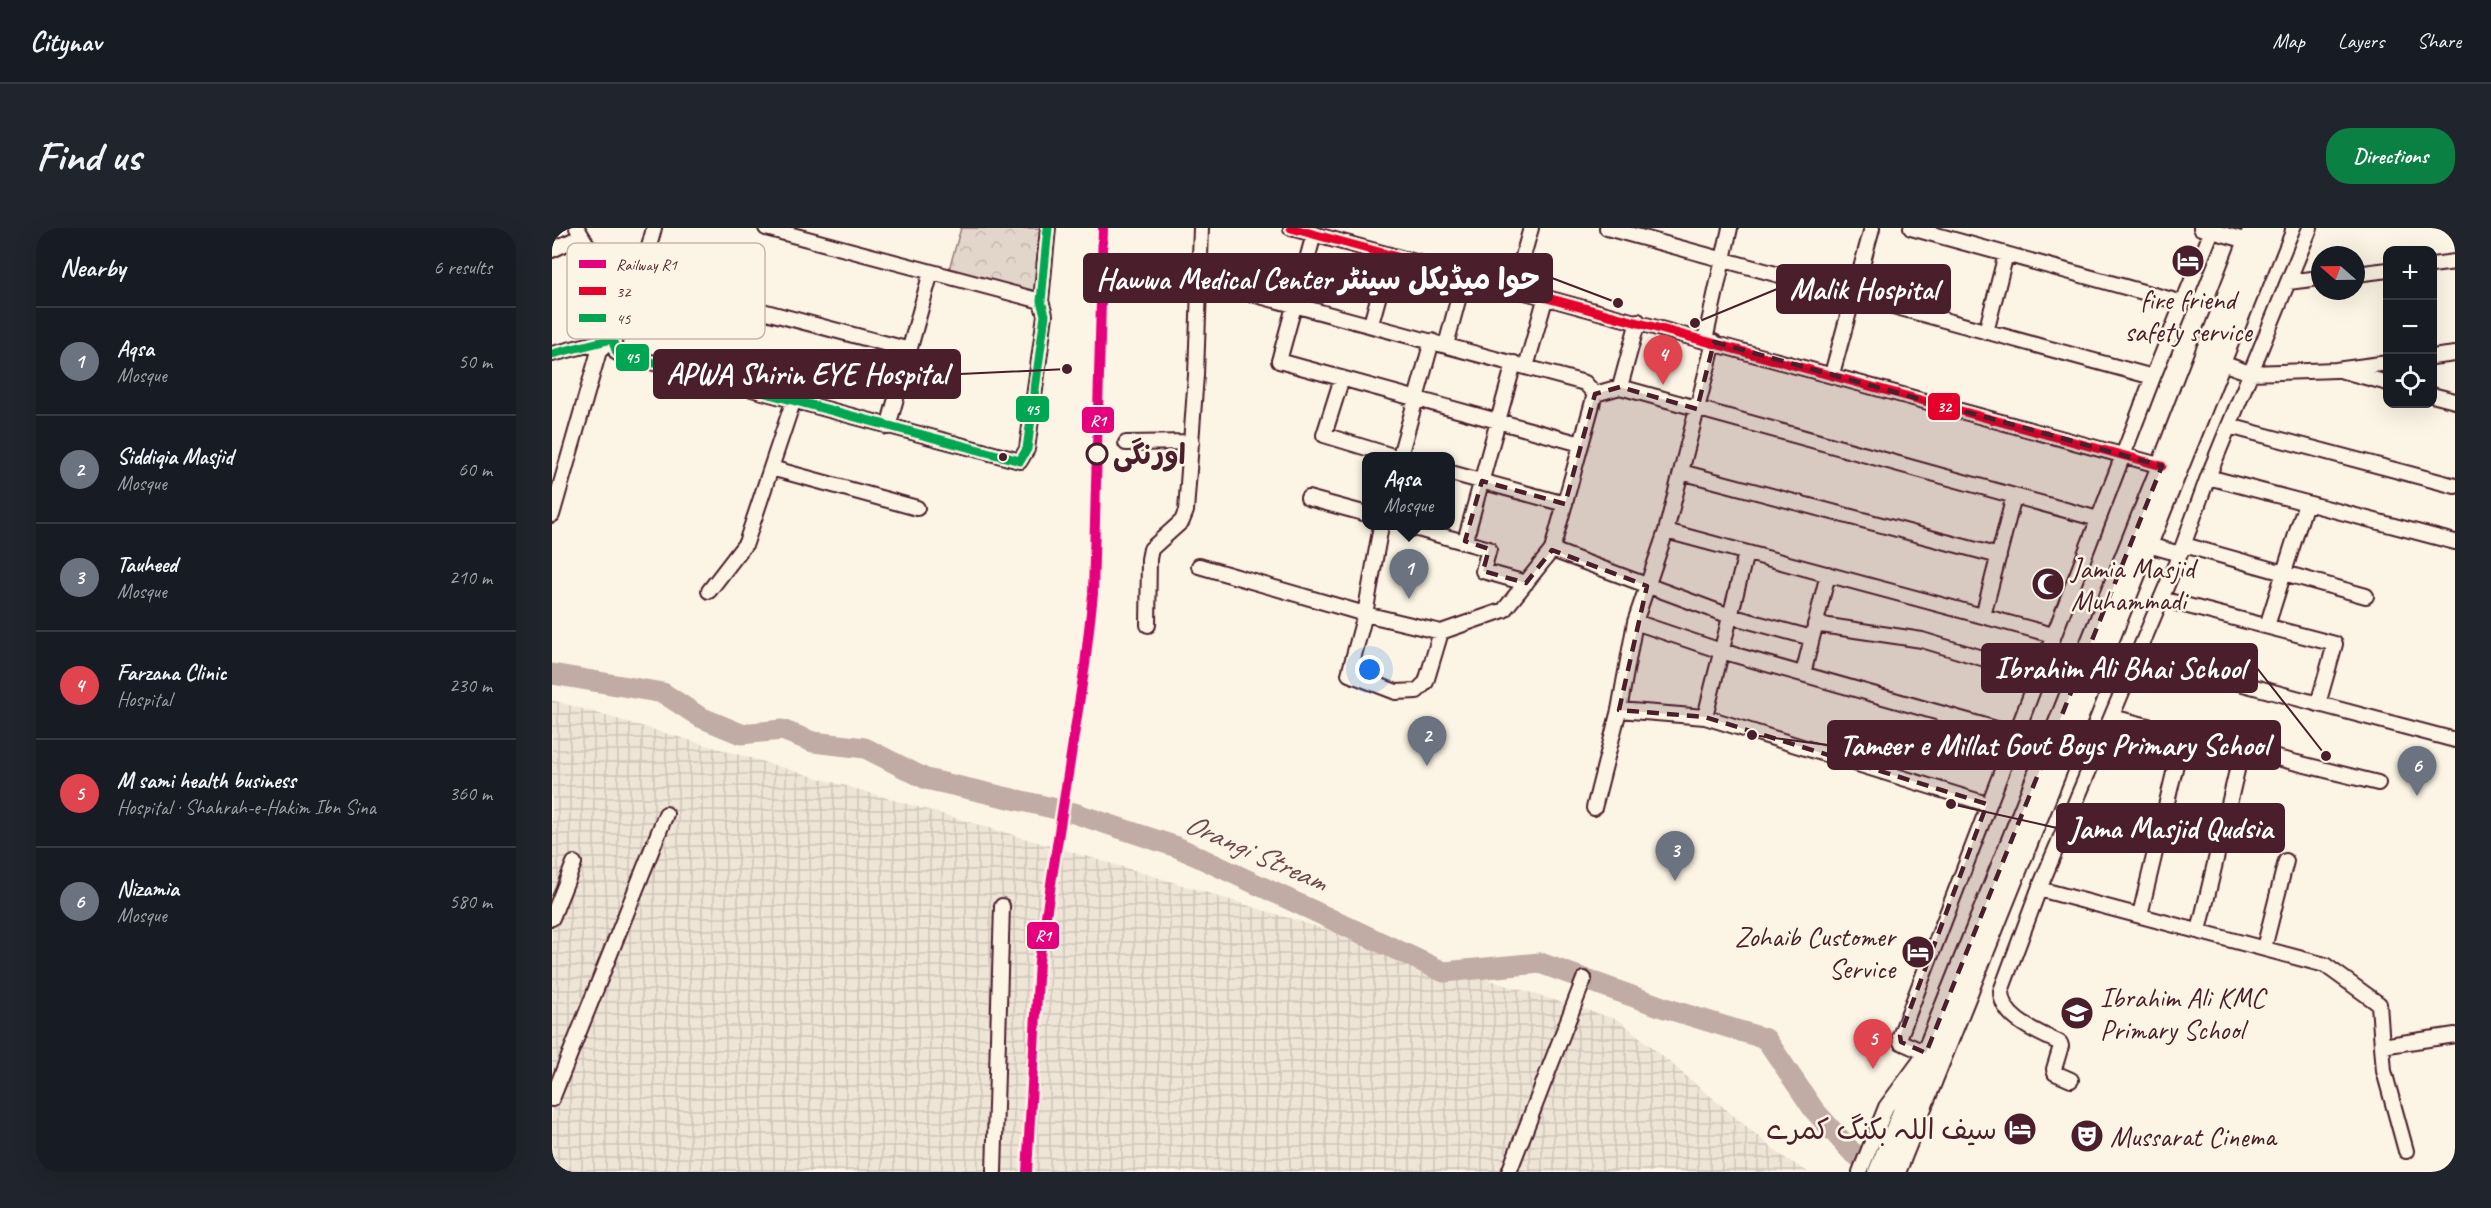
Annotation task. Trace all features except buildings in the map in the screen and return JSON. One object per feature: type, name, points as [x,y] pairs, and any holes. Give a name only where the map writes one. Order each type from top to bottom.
[{"type":"highway","points":[[1879,1172],[1906,1123],[2148,545],[2274,228]]},
{"type":"highway","points":[[1895,1172],[1926,1053],[2162,466],[2251,235]]},
{"type":"street","points":[[650,243],[654,228]]},
{"type":"street","points":[[765,228],[1041,301]]},
{"type":"street","points":[[612,339],[617,352],[793,402],[1020,461],[1027,449],[1045,315],[1041,301],[1048,228]]},
{"type":"street","points":[[1148,625],[1151,549],[1182,521],[1186,511],[1192,442],[1201,228]]},
{"type":"street","points":[[1291,228],[2162,466]]},
{"type":"street","points":[[1514,288],[1531,228]]},
{"type":"street","points":[[1607,228],[2153,377]]},
{"type":"street","points":[[1594,808],[1620,710],[1635,622],[1666,531],[1697,409],[1722,258],[1730,228]]},
{"type":"street","points":[[1832,374],[1872,228]]},
{"type":"street","points":[[1911,228],[2183,303]]},
{"type":"street","points":[[2071,1080],[2055,1073],[2060,1043],[2028,1027],[2006,1010],[2001,1000],[2001,991],[2039,889],[2182,550],[2208,477],[2310,228]]},
{"type":"street","points":[[1860,1172],[1886,1107],[1926,1053],[1901,1042],[1900,1036],[2014,734],[2183,303],[2209,229],[2251,235]]},
{"type":"street","points":[[552,250],[579,232]]},
{"type":"street","points":[[1314,234],[1279,361],[1581,444]]},
{"type":"street","points":[[1986,332],[2006,254]]},
{"type":"street","points":[[1371,324],[1390,255]]},
{"type":"street","points":[[2437,264],[2455,262]]},
{"type":"street","points":[[2365,273],[2383,271]]},
{"type":"street","points":[[888,427],[931,272]]},
{"type":"street","points":[[1446,345],[1465,274]]},
{"type":"street","points":[[2288,282],[2311,279]]},
{"type":"street","points":[[1200,280],[1432,340],[1586,383],[1595,394]]},
{"type":"street","points":[[1465,542],[1498,421],[1546,296]]},
{"type":"street","points":[[765,312],[910,350]]},
{"type":"street","points":[[1620,387],[1638,321]]},
{"type":"street","points":[[553,352],[612,339]]},
{"type":"street","points":[[553,508],[599,351],[612,339]]},
{"type":"street","points":[[1401,452],[1432,340]]},
{"type":"street","points":[[2437,356],[2455,354]]},
{"type":"street","points":[[2219,362],[2250,373],[2336,370],[2383,364]]},
{"type":"street","points":[[2336,370],[2383,382]]},
{"type":"street","points":[[1342,378],[1324,435],[1380,452]]},
{"type":"street","points":[[1595,394],[1620,387],[2098,519]]},
{"type":"street","points":[[1198,566],[1365,614],[1442,632],[1504,610],[1552,550],[1595,394]]},
{"type":"street","points":[[2437,396],[2455,401]]},
{"type":"street","points":[[709,591],[746,543],[793,402]]},
{"type":"street","points":[[2229,426],[2455,486]]},
{"type":"street","points":[[1126,443],[1192,442]]},
{"type":"street","points":[[771,468],[917,508]]},
{"type":"street","points":[[1681,472],[1999,556]]},
{"type":"street","points":[[1455,473],[1565,504]]},
{"type":"street","points":[[2208,477],[2455,542]]},
{"type":"street","points":[[1983,616],[2014,496]]},
{"type":"street","points":[[1308,498],[1362,513]]},
{"type":"street","points":[[2267,626],[2306,503]]},
{"type":"street","points":[[1380,530],[1365,614],[1349,674],[1396,692],[1403,693],[1422,687],[1442,632]]},
{"type":"street","points":[[1424,530],[1489,549],[1483,572],[1526,583]]},
{"type":"street","points":[[1666,531],[2053,634]]},
{"type":"street","points":[[2148,545],[2182,550],[2284,573],[2366,596]]},
{"type":"street","points":[[1552,550],[1730,616],[1812,638]]},
{"type":"street","points":[[1706,717],[1746,553]]},
{"type":"street","points":[[1803,674],[1828,574]]},
{"type":"street","points":[[2161,599],[2335,644],[2318,704]]},
{"type":"street","points":[[1635,622],[1721,651],[2014,734]]},
{"type":"street","points":[[1815,624],[1922,640],[2038,675]]},
{"type":"street","points":[[2137,657],[2455,740]]},
{"type":"street","points":[[1620,710],[1706,717],[1987,804]]},
{"type":"street","points":[[2112,717],[2378,783]]},
{"type":"street","points":[[2140,915],[2183,735]]},
{"type":"street","points":[[2199,931],[2242,749]]},
{"type":"street","points":[[552,1099],[666,814]]},
{"type":"street","points":[[2264,948],[2286,861]]},
{"type":"street","points":[[552,918],[574,863]]},
{"type":"street","points":[[2039,889],[2325,965],[2379,1004],[2384,1071],[2406,1151]]},
{"type":"street","points":[[994,1172],[1002,906]]},
{"type":"street","points":[[1509,1172],[1584,979]]},
{"type":"street","points":[[2382,1046],[2455,1035]]},
{"type":"highlighted area","points":[[1714,342],[2162,466],[1926,1053],[1901,1042],[1900,1036],[1987,804],[1705,717],[1619,710],[1647,586],[1552,550],[1526,583],[1483,571],[1489,549],[1465,541],[1482,481],[1565,504],[1595,394],[1620,387],[1697,409]]},
{"type":"shaded area","points":[[552,700],[1140,872],[1619,1020],[1782,1156],[1808,1172],[552,1172]]},
{"type":"green space","points":[[961,228],[1048,228],[1041,301],[947,276]]},
{"type":"waterway","name":"Orangi Stream","points":[[552,674],[663,693],[700,717],[741,734],[782,730],[813,742],[865,748],[926,779],[1074,813],[1177,847],[1444,972],[1540,963],[1665,1008],[1766,1039],[1814,1110],[1851,1151],[1878,1172]]},
{"type":"rail line","name":"R1","points":[[1027,1172],[1039,961],[1085,665],[1093,594],[1103,228]]},
{"type":"transit line","name":"45","points":[[552,354],[612,339],[617,353],[1020,461],[1027,449],[1045,315],[1041,301],[1048,228]]},
{"type":"transit line","name":"32","points":[[1291,228],[2162,466]]},
{"type":"place","name":"fire friend safety service","points":[[2188,261]]},
{"type":"place","name":"Hawwa Medical Center حوا میڈیکل سینٹر","points":[[1618,303]]},
{"type":"place","name":"Malik Hospital","points":[[1695,323]]},
{"type":"place","name":"APWA Shirin EYE Hospital","points":[[1067,369]]},
{"type":"place","name":"Farzana Clinic","points":[[1663,385]]},
{"type":"place","name":"اورنگی","points":[[1097,454]]},
{"type":"place","name":"Jamia Masjid Muhammadi","points":[[2048,584]]},
{"type":"place","name":"Aqsa","points":[[1409,599]]},
{"type":"place","name":"Tameer e Millat Govt Boys Primary School","points":[[1752,735]]},
{"type":"place","name":"Ibrahim Ali Bhai School","points":[[2326,756]]},
{"type":"place","name":"Siddiqia Masjid","points":[[1427,766]]},
{"type":"place","name":"Nizamia","points":[[2417,796]]},
{"type":"place","name":"Jama Masjid Qudsia","points":[[1951,804]]},
{"type":"place","name":"Tauheed","points":[[1675,881]]},
{"type":"place","name":"Zohaib Customer Service","points":[[1918,952]]},
{"type":"place","name":"Ibrahim Ali KMC Primary School","points":[[2077,1013]]},
{"type":"place","name":"M sami health business","points":[[1873,1069]]},
{"type":"place","name":"سیف اللہ بکنگ کمرے","points":[[2020,1129]]},
{"type":"place","name":"Mussarat Cinema","points":[[2087,1136]]}]
